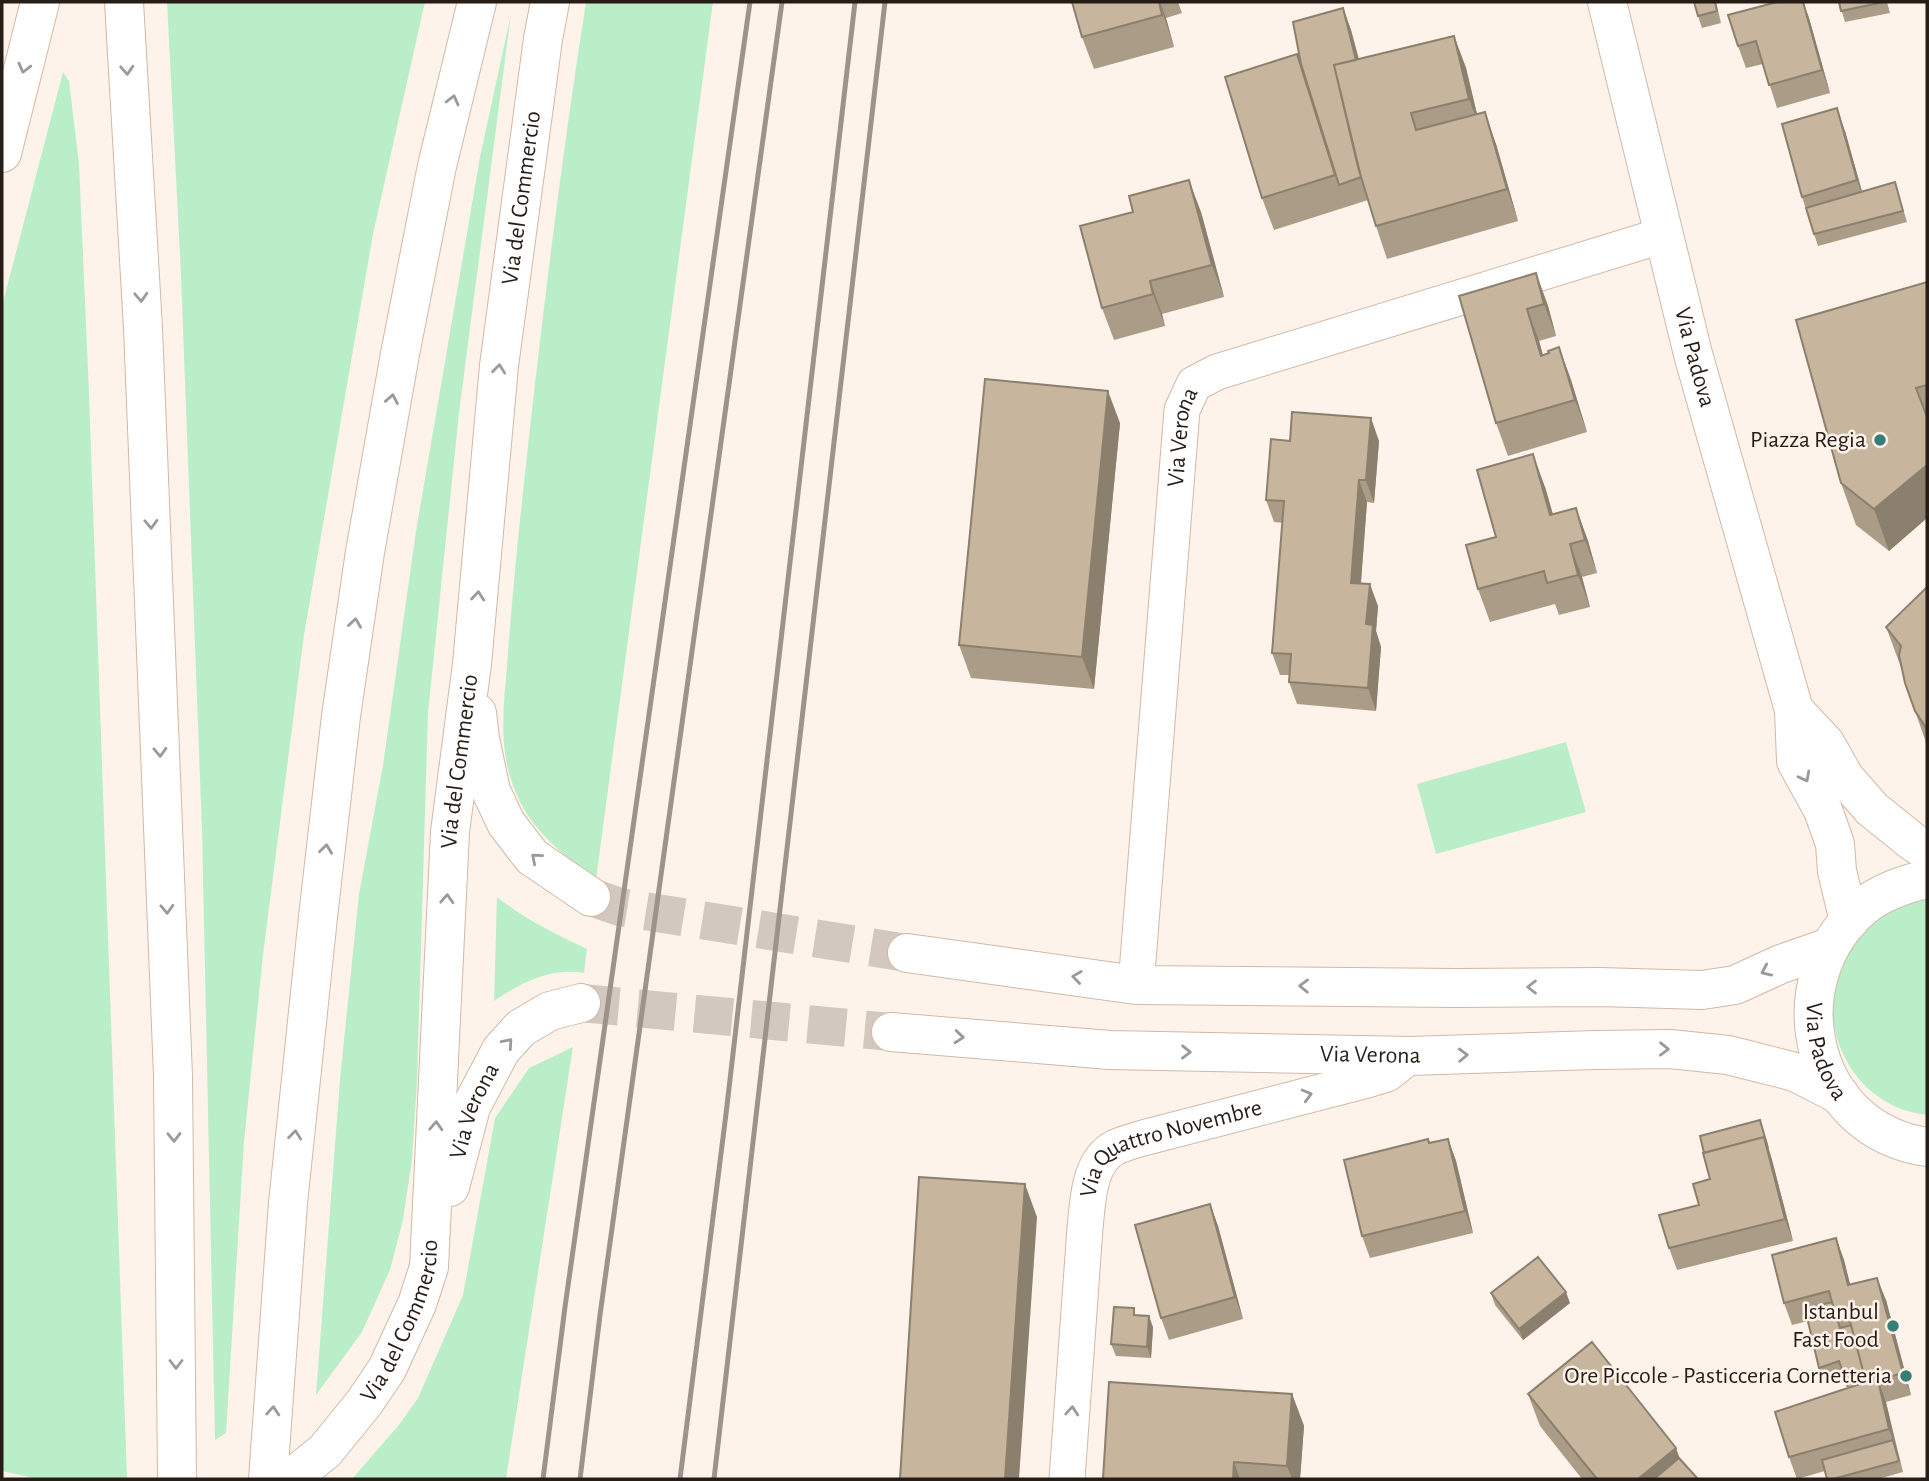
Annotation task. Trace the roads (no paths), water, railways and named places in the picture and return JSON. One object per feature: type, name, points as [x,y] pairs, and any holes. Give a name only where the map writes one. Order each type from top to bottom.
[{"type":"main road","points":[[2,152],[40,2]]},
{"type":"main road","points":[[124,2],[143,328],[173,1076],[177,1479]]},
{"type":"main road","points":[[268,1479],[288,1203],[341,716],[400,354],[437,166],[477,2]]},
{"type":"main road","name":"Via del Commercio","points":[[290,1479],[325,1451],[364,1404],[387,1369],[417,1304],[429,1267],[450,831],[472,664],[499,366],[550,2]]},
{"type":"main road","name":"Via Padova","points":[[1607,2],[1693,354],[1794,710],[1796,761],[1823,810],[1835,844],[1840,934]]},
{"type":"main road","points":[[472,664],[480,739],[491,791],[506,823],[532,857],[591,897]]},
{"type":"main road","name":"Via Padova","points":[[1794,710],[1825,743],[1845,778],[1872,810],[1927,851]]},
{"type":"main road","name":"Via Padova","points":[[1924,1153],[1874,1128],[1840,1095],[1826,1072],[1813,1022],[1819,971],[1840,934],[1866,905],[1906,884],[1927,879]]},
{"type":"main road","points":[[907,953],[1136,985],[1702,990],[1735,985],[1840,934]]},
{"type":"main road","name":"Via Verona","points":[[429,1267],[471,1107],[501,1050],[521,1028],[550,1012],[581,1003]]},
{"type":"main road","name":"Via Verona","points":[[891,1032],[1110,1050],[1410,1056],[1670,1049],[1728,1055],[1795,1072],[1840,1095]]},
{"type":"street","name":"Via Verona","points":[[1136,985],[1182,410],[1194,384],[1230,368],[1664,235]]},
{"type":"street","name":"Via Quattro Novembre","points":[[1067,1479],[1085,1228],[1090,1187],[1101,1159],[1115,1148],[1143,1138],[1367,1080],[1387,1073],[1410,1056]]},
{"type":"tunnel","points":[[591,897],[620,907],[907,953]]},
{"type":"tunnel","points":[[581,1003],[891,1032]]},
{"type":"railway","points":[[543,1479],[750,2]]},
{"type":"railway","points":[[580,1479],[600,1315],[782,2]]},
{"type":"railway","points":[[680,1479],[726,1114],[855,2]]},
{"type":"railway","points":[[714,1479],[885,2]]},
{"type":"place","name":"Piazza Regia","points":[[1880,440]]},
{"type":"place","name":"Istanbul Fast Food","points":[[1893,1326]]},
{"type":"place","name":"Ore Piccole - Pasticceria Cornetteria","points":[[1906,1376]]}]
